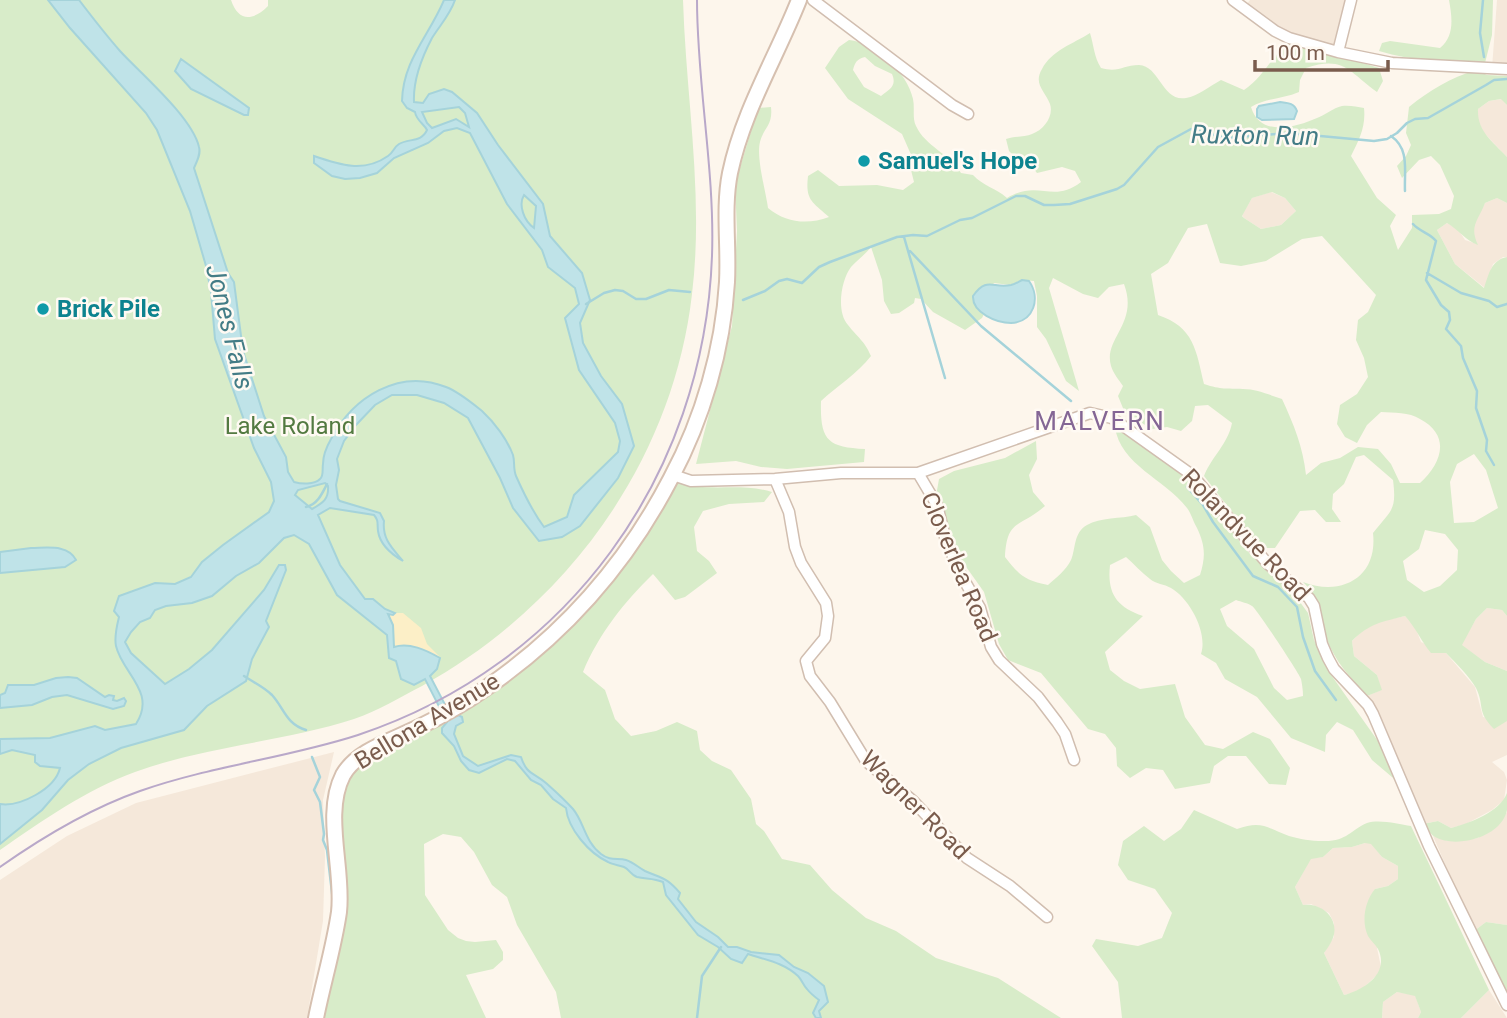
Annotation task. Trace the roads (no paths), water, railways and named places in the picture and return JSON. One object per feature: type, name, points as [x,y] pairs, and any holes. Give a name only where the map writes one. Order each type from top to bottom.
[{"type":"main road","name":"Bellona Avenue","points":[[316,1018],[339,913],[335,801],[344,773],[361,756],[440,716],[486,688],[526,659],[559,630],[600,586],[630,548],[673,475],[703,400],[721,331],[727,281],[729,178],[736,150],[748,112],[799,0]]},
{"type":"street","points":[[813,0],[952,105],[968,114]]},
{"type":"street","points":[[1233,0],[1289,38],[1338,52],[1400,64],[1507,69]]},
{"type":"street","points":[[1338,52],[1351,0]]},
{"type":"street","name":"Rolandvue Road","points":[[673,475],[691,481],[775,479],[841,473],[918,473],[1090,413],[1112,418],[1192,475],[1268,564],[1309,598],[1314,606],[1322,644],[1328,658],[1334,669],[1373,713],[1429,846],[1507,1004]]},
{"type":"street","name":"Cloverlea Road","points":[[918,473],[937,505],[945,537],[960,573],[980,608],[991,646],[999,660],[1038,697],[1057,722],[1065,734],[1074,760]]},
{"type":"street","name":"Wagner Road","points":[[775,479],[789,512],[795,547],[801,563],[821,595],[828,616],[825,638],[806,662],[810,676],[830,702],[850,738],[876,772],[912,801],[967,858],[1010,886],[1048,917]]},
{"type":"water","name":"Jones Falls","points":[[48,0],[79,0],[120,51],[165,96],[194,135],[199,152],[194,168],[228,273],[234,282],[243,351],[264,416],[286,457],[288,472],[294,482],[311,483],[321,478],[324,454],[331,439],[340,424],[365,399],[395,384],[428,382],[446,387],[460,395],[482,411],[495,426],[513,455],[515,473],[544,527],[567,517],[574,495],[618,452],[620,441],[615,423],[579,370],[565,318],[579,304],[575,288],[548,267],[542,250],[507,204],[470,133],[457,128],[444,131],[428,143],[394,158],[377,173],[360,178],[332,176],[314,163],[314,156],[352,166],[370,164],[388,156],[399,144],[418,139],[424,134],[427,130],[415,112],[407,108],[402,101],[403,86],[412,61],[444,0],[455,0],[425,53],[417,78],[414,102],[423,103],[429,94],[444,89],[452,92],[477,113],[543,204],[550,236],[582,273],[590,300],[580,323],[583,343],[601,376],[622,404],[634,446],[618,478],[580,526],[562,537],[539,541],[513,508],[468,418],[444,403],[417,395],[392,395],[375,405],[344,441],[337,459],[339,470],[336,485],[340,501],[380,513],[386,538],[403,561],[384,545],[374,515],[330,508],[318,515],[340,565],[365,599],[373,599],[395,613],[388,614],[393,625],[394,647],[411,646],[440,658],[437,669],[430,676],[452,718],[458,715],[462,717],[463,722],[456,726],[454,734],[463,756],[478,766],[511,755],[521,757],[528,770],[573,809],[591,844],[601,854],[629,861],[668,881],[680,893],[678,899],[696,922],[728,947],[779,955],[824,986],[828,1002],[819,1011],[821,1018],[816,1018],[813,1013],[819,1000],[792,971],[748,954],[742,963],[731,959],[698,935],[666,895],[663,882],[637,877],[626,868],[610,863],[594,853],[575,832],[566,808],[553,799],[541,785],[531,780],[515,761],[507,759],[479,773],[469,770],[442,733],[447,722],[425,679],[414,685],[401,679],[396,661],[389,658],[387,635],[337,595],[309,544],[294,535],[284,538],[259,563],[236,576],[212,596],[155,610],[150,618],[140,622],[125,642],[131,653],[165,684],[212,650],[264,590],[279,565],[285,565],[286,570],[266,621],[269,627],[252,659],[246,681],[207,706],[184,730],[121,748],[89,764],[68,780],[42,810],[0,844],[0,804],[17,803],[36,795],[51,783],[60,768],[40,766],[35,762],[35,755],[12,750],[0,754],[0,739],[50,738],[95,726],[105,730],[136,724],[143,702],[136,683],[119,656],[115,642],[119,617],[114,611],[119,596],[155,583],[175,584],[191,577],[202,562],[269,512],[274,501],[271,482],[254,448],[215,339],[206,266],[190,211],[157,130],[146,113]],"holes":[[[459,107],[465,113],[469,127],[456,119],[432,128],[422,112]],[[524,195],[536,206],[534,228],[523,213]],[[325,483],[328,486],[324,500],[312,509],[295,495],[298,490]]]},
{"type":"water","points":[[181,59],[249,108],[248,115],[191,89],[175,71]]},
{"type":"water","points":[[1280,102],[1294,106],[1297,111],[1294,119],[1262,120],[1257,117],[1259,106]]},
{"type":"water","points":[[1022,280],[1029,281],[1035,301],[1030,314],[1019,322],[999,321],[986,316],[974,302],[973,296],[982,286],[1005,286]]},
{"type":"water","points":[[31,548],[62,549],[68,551],[76,560],[65,567],[0,573],[0,552]]},
{"type":"water","points":[[68,677],[77,678],[105,697],[114,696],[113,700],[124,698],[124,706],[113,709],[67,695],[52,697],[32,705],[0,708],[0,695],[5,693],[8,685],[34,685]]},
{"type":"waterway","points":[[1483,0],[1480,33],[1484,57]]},
{"type":"waterway","name":"Ruxton Run","points":[[743,300],[765,291],[779,281],[787,279],[802,283],[819,267],[897,237],[927,236],[1016,196],[1025,196],[1044,205],[1070,204],[1117,189],[1124,185],[1158,147],[1191,129],[1226,138],[1288,133],[1374,141],[1387,139],[1407,123],[1428,118],[1494,80],[1507,79]]},
{"type":"waterway","points":[[1391,136],[1404,154],[1405,191]]},
{"type":"waterway","points":[[1413,224],[1436,241],[1426,280],[1441,305],[1449,312],[1450,320],[1446,329],[1461,346],[1463,358],[1477,391],[1476,408],[1487,440],[1486,451],[1494,465]]},
{"type":"waterway","points":[[904,237],[945,378]]},
{"type":"waterway","points":[[910,251],[981,326],[1071,401]]},
{"type":"waterway","points":[[1427,273],[1461,293],[1489,301],[1497,307],[1507,304]]},
{"type":"waterway","name":"Ruxton Run","points":[[586,304],[615,290],[623,291],[636,299],[646,299],[669,290],[690,292]]},
{"type":"waterway","points":[[306,507],[316,501],[327,484]]},
{"type":"waterway","points":[[1187,487],[1203,505],[1253,576],[1278,587],[1297,607],[1303,637],[1315,671],[1336,700]]},
{"type":"waterway","points":[[244,676],[269,692],[290,720],[306,730]]},
{"type":"waterway","points":[[312,757],[320,777],[314,790],[320,802],[333,901]]},
{"type":"waterway","points":[[697,1018],[702,976],[721,947]]},
{"type":"tram line","points":[[0,867],[67,824],[140,791],[358,735],[433,703],[501,662],[560,611],[611,552],[652,486],[683,414],[703,337],[712,256],[712,224],[697,0]]},
{"type":"place","name":"Samuel's Hope","points":[[864,161]]},
{"type":"place","name":"Brick Pile","points":[[43,309]]},
{"type":"district","name":"MALVERN","points":[[1100,421]]},
{"type":"park label","name":"Lake Roland","points":[[290,426]]}]
